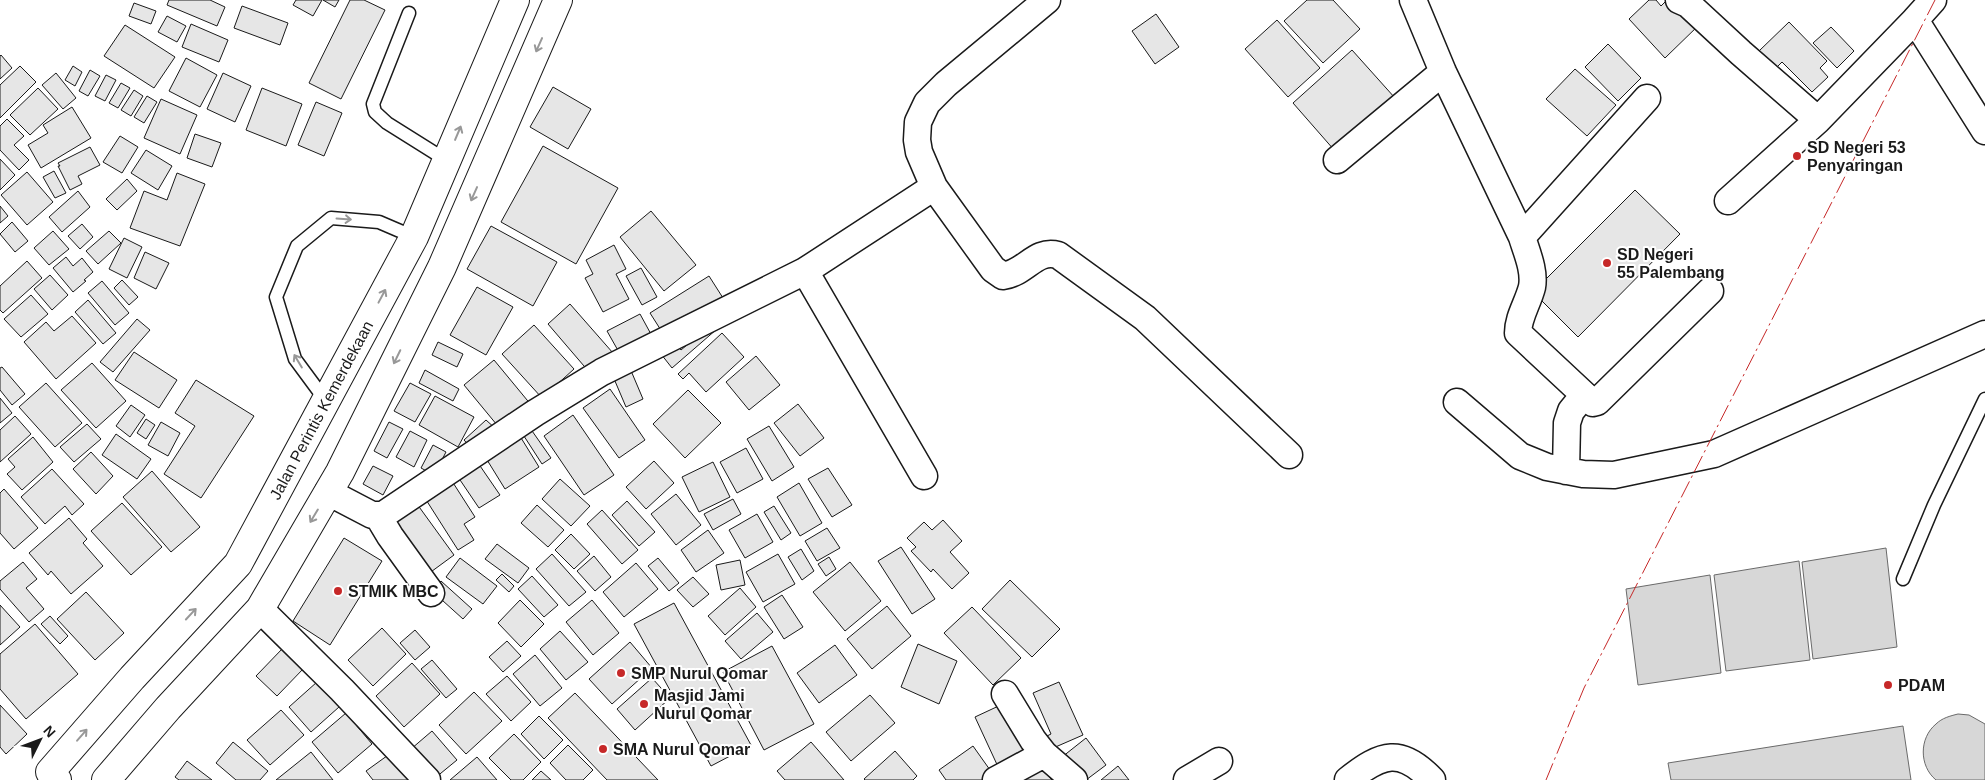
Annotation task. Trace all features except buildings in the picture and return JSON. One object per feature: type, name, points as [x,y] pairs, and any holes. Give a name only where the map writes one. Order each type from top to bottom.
[{"type":"highway","name":"Jalan Perintis Kemerdekaan","points":[[54,776],[132,678],[238,564],[414,237],[515,0]]},
{"type":"highway","points":[[106,780],[168,708],[260,609],[328,492],[442,267],[558,0]]},
{"type":"street","points":[[1047,0],[946,84],[927,103],[918,122],[917,140],[919,152],[934,186],[993,269],[1003,276],[1013,274],[1037,257],[1049,252],[1058,255],[1145,318],[1289,455]]},
{"type":"street","points":[[1413,0],[1443,72],[1522,237],[1533,274],[1532,287],[1518,333],[1590,402],[1595,403],[1710,291]]},
{"type":"street","points":[[1679,0],[1688,4],[1818,120]]},
{"type":"street","points":[[1728,201],[1818,120],[1933,0]]},
{"type":"street","points":[[1915,20],[1985,131]]},
{"type":"street","points":[[1337,160],[1443,72]]},
{"type":"street","points":[[1522,237],[1647,98]]},
{"type":"street","points":[[328,492],[372,515],[378,516],[388,512],[534,413],[602,372],[805,271],[934,186]]},
{"type":"street","points":[[805,271],[924,476]]},
{"type":"street","points":[[1457,402],[1520,456],[1547,467],[1566,471],[1583,474],[1614,475],[1714,454],[1985,334]]},
{"type":"street","points":[[1566,471],[1567,423],[1571,412],[1584,395]]},
{"type":"street","points":[[378,516],[431,593]]},
{"type":"street","points":[[260,609],[342,690],[427,780]]},
{"type":"street","points":[[1005,694],[1033,740],[1044,754],[1074,780]]},
{"type":"street","points":[[996,780],[1044,754]]},
{"type":"street","points":[[1348,780],[1367,765],[1388,758],[1404,758],[1420,768],[1432,780]]},
{"type":"street","points":[[1187,780],[1218,761]]},
{"type":"lane","points":[[409,13],[373,104],[375,112],[387,123],[446,160]]},
{"type":"lane","points":[[326,401],[295,359],[276,297],[297,246],[331,218],[379,222],[414,237]]},
{"type":"lane","points":[[1903,579],[1934,505],[1985,399]]},
{"type":"shaded area","points":[[1886,548],[1897,647],[1813,659],[1802,562]]},
{"type":"shaded area","points":[[1799,561],[1810,660],[1726,671],[1714,575]]},
{"type":"shaded area","points":[[1710,575],[1721,673],[1638,685],[1626,589]]},
{"type":"shaded area","points":[[1958,714],[1969,715],[1985,724],[1985,780],[1936,780],[1926,767],[1923,752],[1926,737],[1930,730],[1941,720]]},
{"type":"shaded area","points":[[1903,726],[1911,780],[1671,780],[1668,763]]},
{"type":"power","points":[[1546,780],[1584,688],[1935,0]]},
{"type":"place","name":"SD Negeri 53 Penyaringan","points":[[1797,156]]},
{"type":"place","name":"SD Negeri 55 Palembang","points":[[1607,263]]},
{"type":"place","name":"STMIK MBC","points":[[338,591]]},
{"type":"place","name":"SMP Nurul Qomar","points":[[621,673]]},
{"type":"place","name":"PDAM","points":[[1888,685]]},
{"type":"place","name":"Masjid Jami Nurul Qomar","points":[[644,704]]},
{"type":"place","name":"SMA Nurul Qomar","points":[[603,749]]}]
